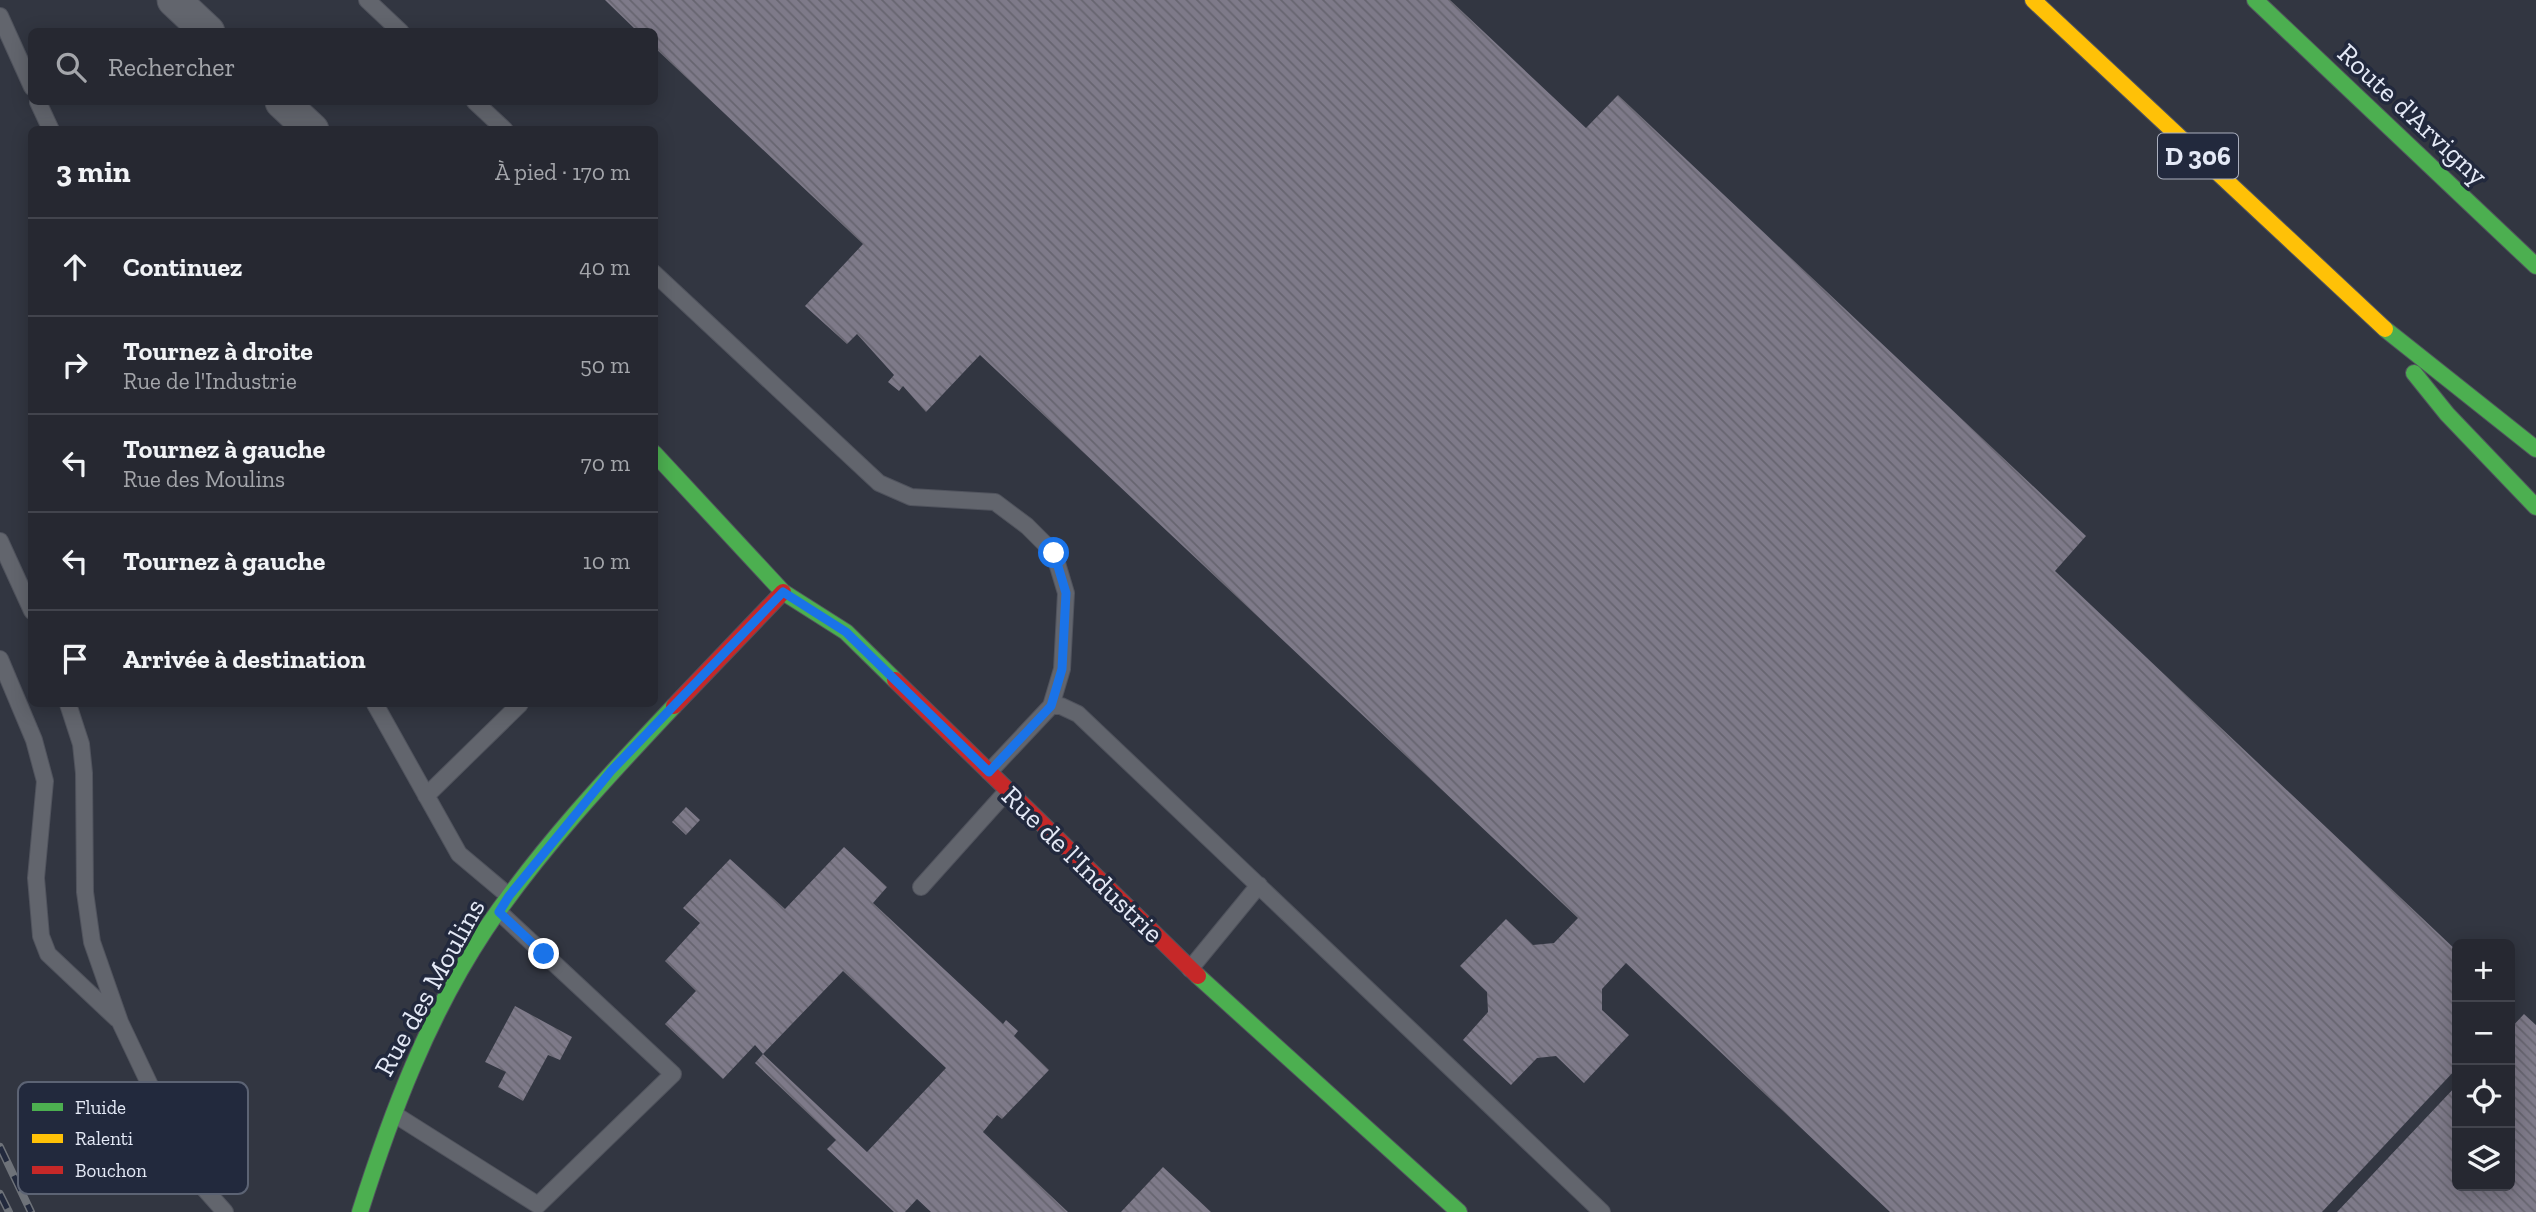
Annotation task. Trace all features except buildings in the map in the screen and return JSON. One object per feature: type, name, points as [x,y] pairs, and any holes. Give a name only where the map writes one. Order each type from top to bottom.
[{"type":"street","points":[[174,0],[204,28]]},
{"type":"street","name":"D 306","points":[[2033,0],[2363,312],[2536,449]]},
{"type":"street","name":"Route d'Arvigny","points":[[2255,0],[2536,266]]},
{"type":"street","points":[[285,105],[308,126]]},
{"type":"street","name":"D 306","points":[[2363,312],[2447,414],[2536,507]]},
{"type":"street","name":"Rue de l'Industrie","points":[[658,457],[783,592],[846,632],[1190,969],[1460,1212]]},
{"type":"street","name":"Rue des Moulins","points":[[359,1212],[383,1133],[392,1113],[455,983],[509,896],[611,771],[783,592]]},
{"type":"lane","points":[[368,0],[397,28]]},
{"type":"lane","points":[[0,16],[28,78]]},
{"type":"lane","points":[[39,105],[49,126]]},
{"type":"lane","points":[[478,105],[501,126]]},
{"type":"lane","points":[[658,277],[879,483],[911,497],[995,502],[1027,526],[1054,553],[1066,593],[1062,669],[1051,706],[989,772]]},
{"type":"lane","points":[[0,541],[28,602]]},
{"type":"lane","points":[[0,659],[34,740],[45,781],[36,878],[41,936],[47,954],[120,1022]]},
{"type":"lane","points":[[1051,706],[1061,706],[1078,714],[1441,1062],[1602,1212]]},
{"type":"lane","points":[[69,707],[81,744],[84,773],[85,892],[92,942],[120,1022],[148,1082]]},
{"type":"lane","points":[[377,707],[459,854],[509,896]]},
{"type":"lane","points":[[426,796],[517,707]]},
{"type":"lane","points":[[920,887],[1009,790]]},
{"type":"lane","points":[[1190,969],[1259,885]]},
{"type":"lane","points":[[392,1113],[542,1208],[673,1074],[499,912]]},
{"type":"lane","points":[[209,1194],[225,1212]]},
{"type":"railway","points":[[0,1147],[18,1185]]},
{"type":"railway","points":[[0,1194],[9,1212]]},
{"type":"railway","points":[[22,1194],[31,1212]]},
{"type":"traffic: fast","points":[[2255,0],[2536,266]]},
{"type":"traffic: fast","points":[[2385,329],[2536,449]]},
{"type":"traffic: fast","points":[[2414,373],[2447,414],[2536,507]]},
{"type":"traffic: fast","points":[[658,457],[783,592],[846,632],[895,680]]},
{"type":"traffic: fast","points":[[360,1212],[413,1066],[446,997],[485,930],[551,842],[674,706]]},
{"type":"traffic: fast","points":[[1198,976],[1459,1212]]},
{"type":"traffic: slow","points":[[2033,0],[2385,329]]},
{"type":"traffic: jam","points":[[674,706],[783,592]]},
{"type":"traffic: jam","points":[[895,680],[1198,976]]},
{"type":"route","points":[[544,954],[499,912],[509,896],[611,771],[783,592],[846,632],[989,772],[1039,715],[1051,706],[1062,669],[1066,593],[1054,553]]}]
